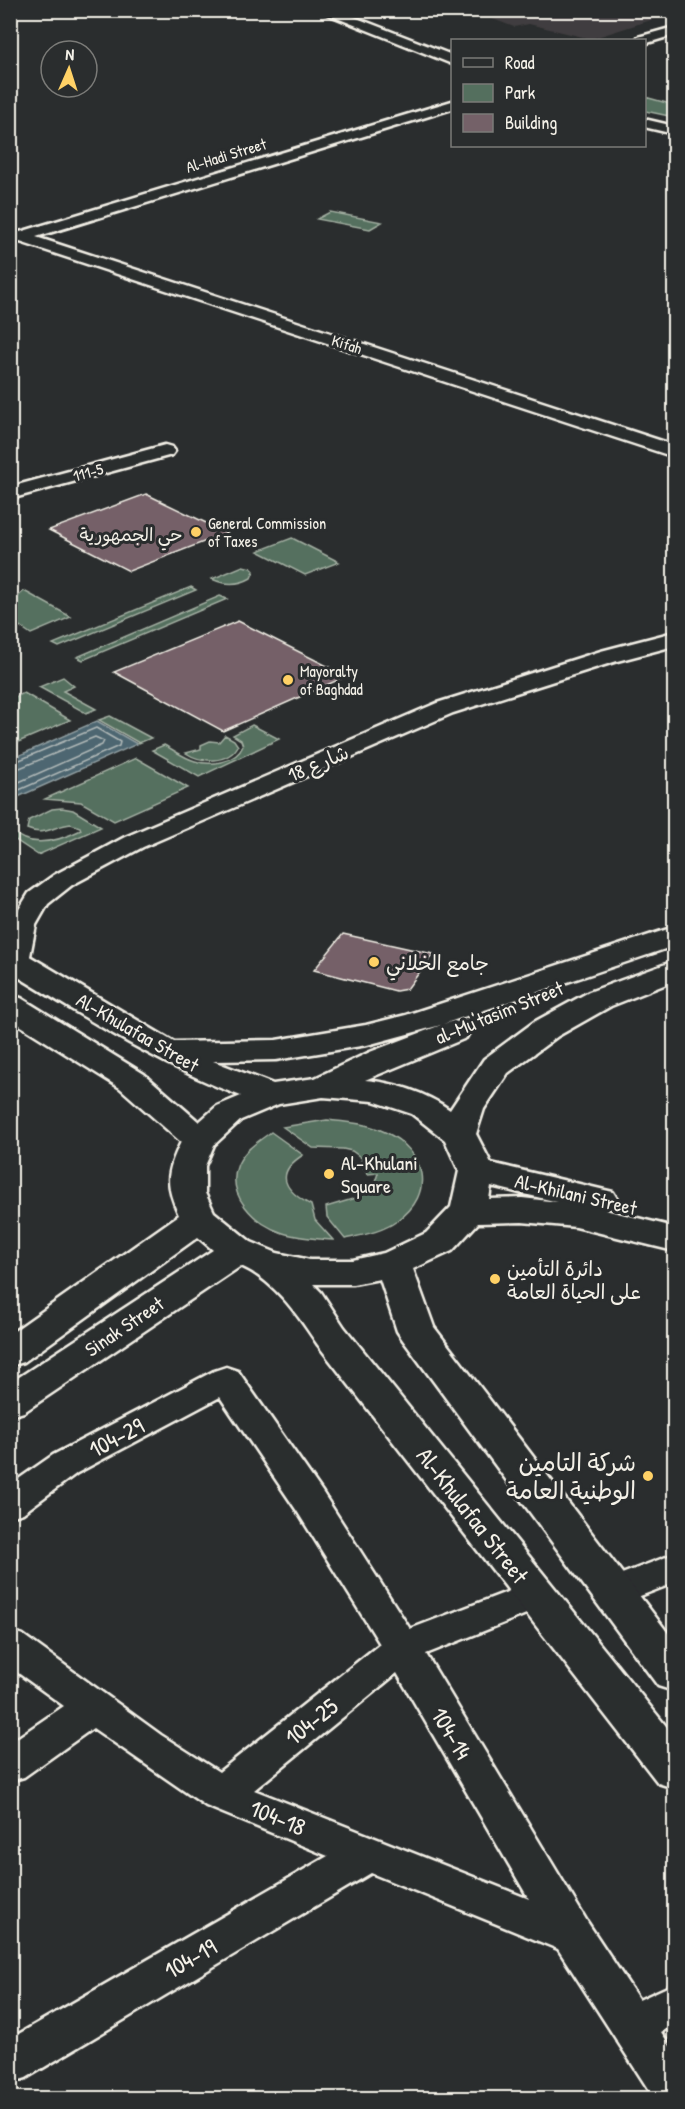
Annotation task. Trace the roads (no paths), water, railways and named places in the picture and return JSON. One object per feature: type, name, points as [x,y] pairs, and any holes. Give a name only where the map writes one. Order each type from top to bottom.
[{"type":"main road","points":[[646,39],[675,31]]},
{"type":"main road","points":[[646,51],[675,42]]},
{"type":"main road","points":[[167,1052],[276,1050],[366,1035],[417,1022],[675,938]]},
{"type":"main road","name":"al-Mu'tasim Street","points":[[323,1087],[382,1059],[446,1035],[675,938]]},
{"type":"main road","name":"Al-Khulafaa Street","points":[[13,960],[167,1052],[216,1075],[272,1095]]},
{"type":"main road","name":"al-Mu'tasim Street","points":[[459,1134],[467,1109],[496,1066],[546,1029],[600,999],[675,970]]},
{"type":"main road","points":[[10,1005],[132,1081],[199,1140]]},
{"type":"main road","points":[[323,1087],[376,1091],[424,1107],[459,1134],[477,1171],[468,1211],[440,1242],[393,1264],[353,1272],[310,1272],[253,1257],[199,1219],[187,1193],[188,1166],[199,1140],[229,1113],[272,1095],[323,1087]]},
{"type":"main road","name":"Al-Khilani Street","points":[[477,1171],[675,1218]]},
{"type":"main road","name":"Al-Khilani Street","points":[[468,1211],[522,1210],[576,1215],[675,1239]]},
{"type":"main road","points":[[10,1353],[199,1219]]},
{"type":"main road","name":"Al-Khulafaa Street","points":[[253,1257],[308,1301],[331,1336],[675,1769]]},
{"type":"main road","name":"Sinak Street","points":[[10,1402],[253,1257]]},
{"type":"main road","points":[[393,1264],[416,1331],[675,1673]]},
{"type":"street","points":[[323,10],[451,59]]},
{"type":"street","points":[[426,48],[451,52]]},
{"type":"street","name":"Al-Hadi Street","points":[[14,237],[451,106]]},
{"type":"street","points":[[646,123],[675,130]]},
{"type":"street","name":"Kifah","points":[[14,237],[675,451]]},
{"type":"street","name":"111-5","points":[[10,493],[165,451]]},
{"type":"street","name":"شارع 18","points":[[13,960],[23,925],[39,899],[63,880],[134,842],[445,708],[609,656],[675,639]]},
{"type":"street","name":"104-29","points":[[10,1504],[65,1464],[226,1379]]},
{"type":"street","name":"104-14","points":[[226,1379],[310,1502],[402,1648],[573,1936],[675,2090]]},
{"type":"street","points":[[614,1592],[675,1568]]},
{"type":"street","name":"104-25","points":[[220,1794],[402,1648],[536,1595]]},
{"type":"street","name":"104-18","points":[[10,1646],[92,1707],[220,1794],[573,1936]]},
{"type":"street","points":[[10,1765],[92,1707]]},
{"type":"street","name":"104-19","points":[[10,2063],[369,1853]]},
{"type":"street","points":[[632,2025],[675,2004]]},
{"type":"water","points":[[97,721],[137,744],[11,800],[11,759]]},
{"type":"place","name":"General Commission of Taxes","points":[[196,532]]},
{"type":"place","name":"Mayoralty of Baghdad","points":[[288,680]]},
{"type":"place","name":"جامع الخلاني","points":[[374,962]]},
{"type":"place","name":"Al-Khulani Square","points":[[329,1174]]},
{"type":"place","name":"دائرة التأمين على الحياة العامة","points":[[495,1279]]},
{"type":"place","name":"شركة التامين الوطنية العامة","points":[[648,1476]]},
{"type":"district","name":"حي الجمهورية","points":[[131,534]]}]
